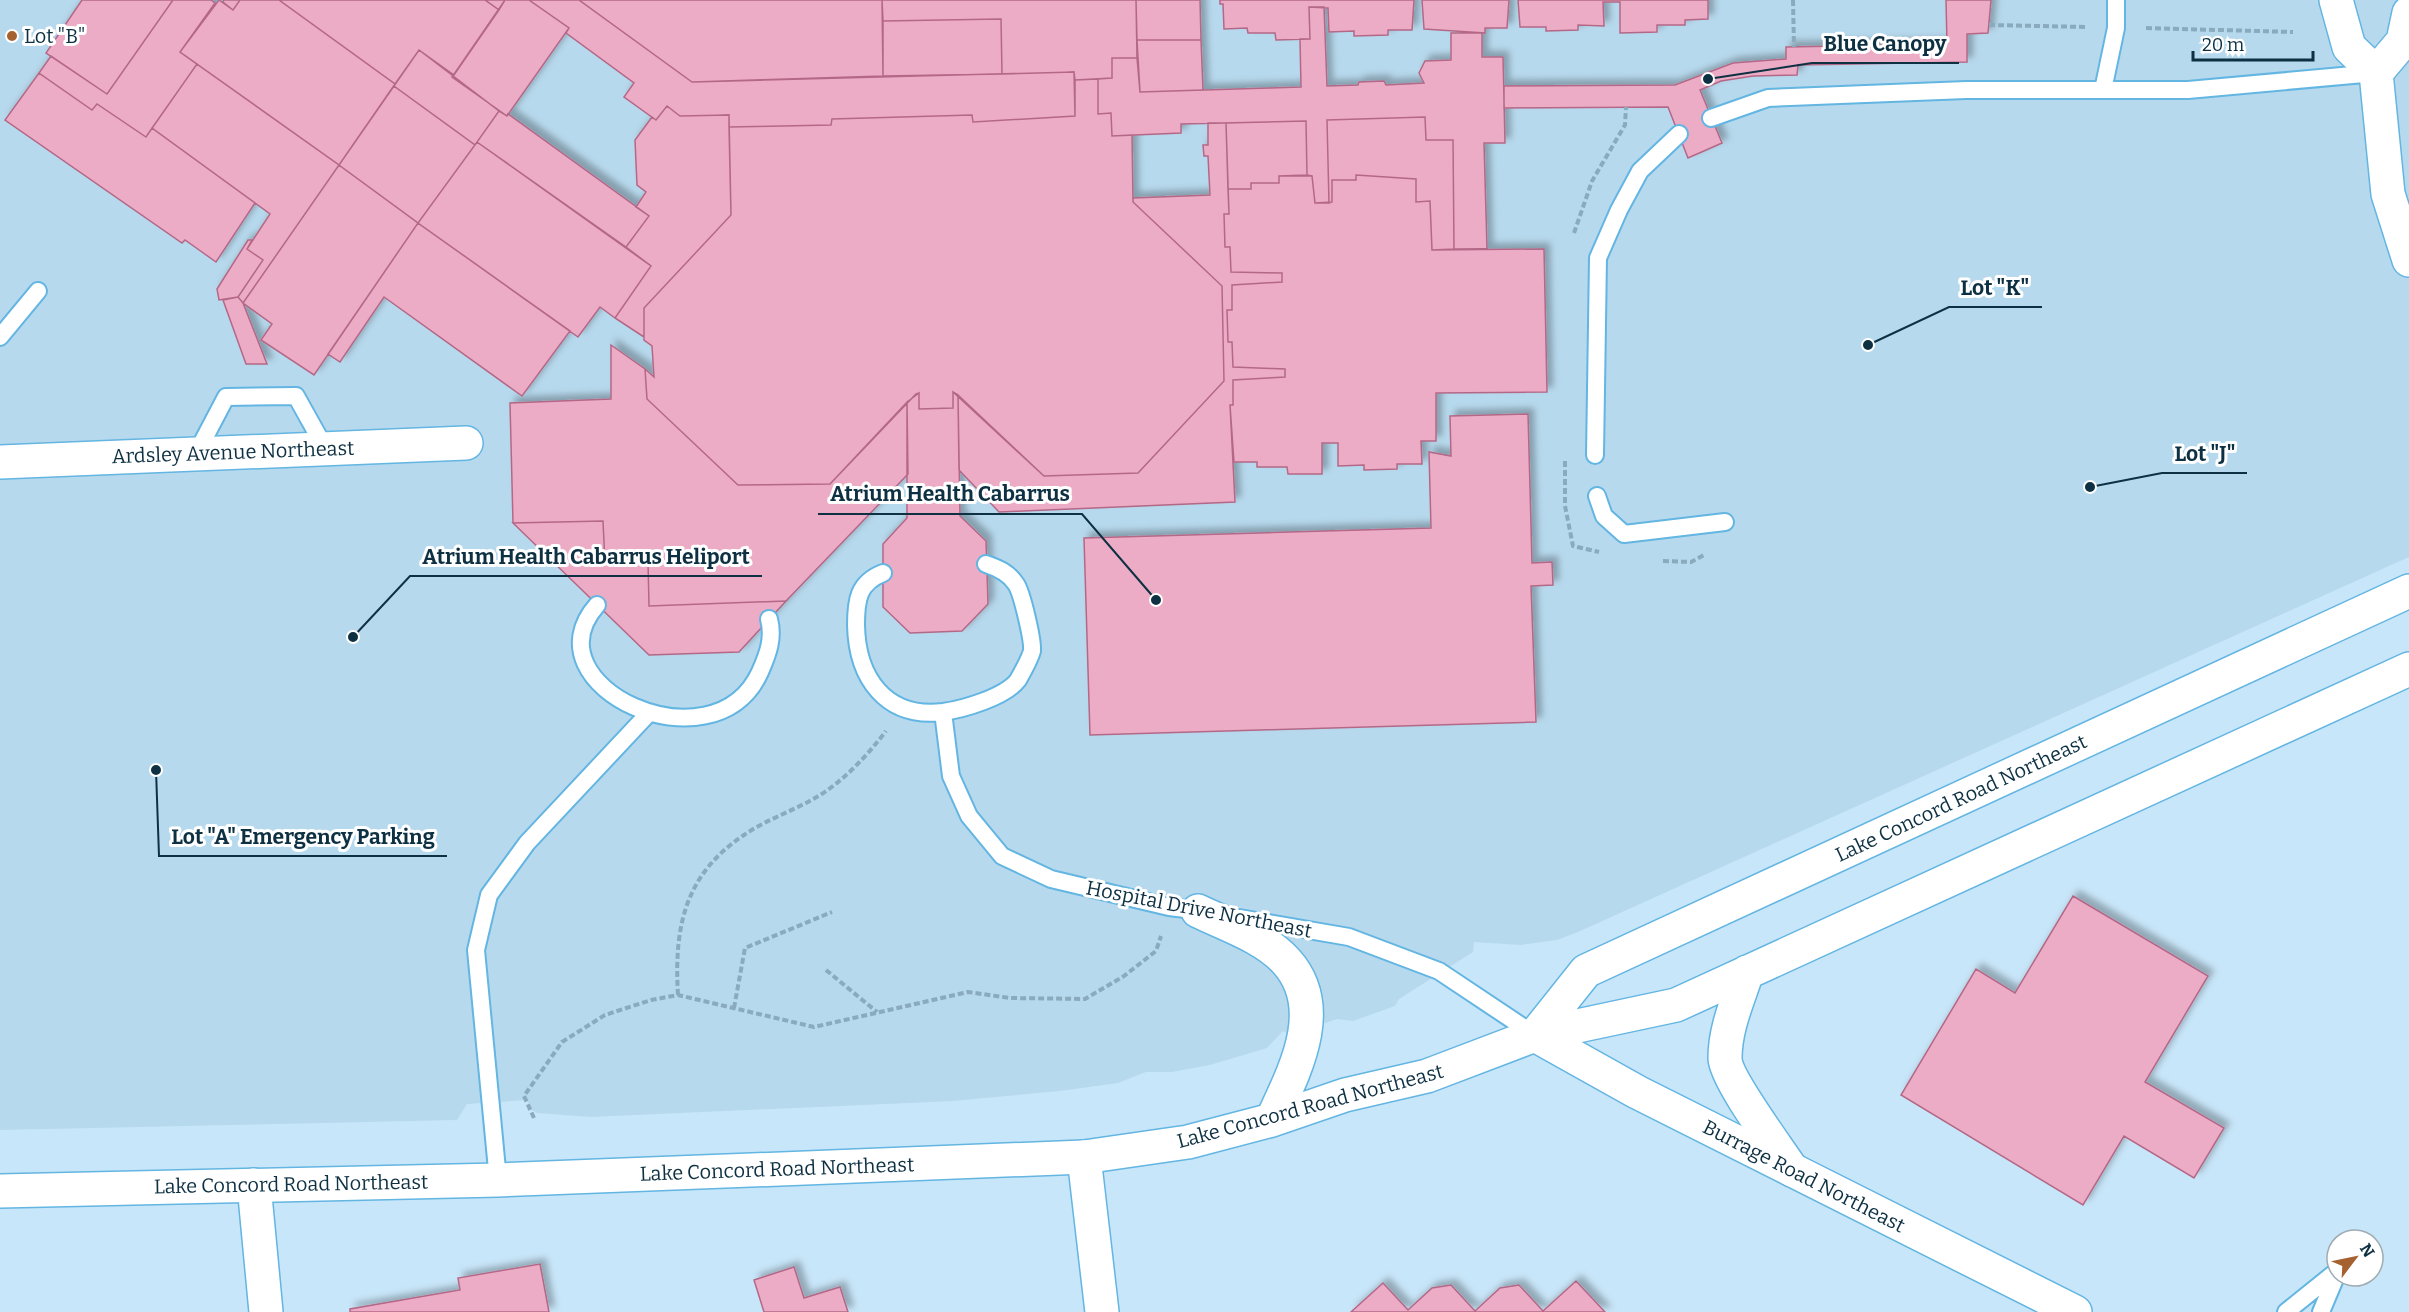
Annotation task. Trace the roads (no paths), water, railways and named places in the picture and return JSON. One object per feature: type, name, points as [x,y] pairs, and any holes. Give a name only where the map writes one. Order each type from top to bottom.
[{"type":"main road","points":[[2336,0],[2349,46],[2376,73],[2388,194],[2409,260]]},
{"type":"main road","points":[[2376,73],[2403,41],[2409,13]]},
{"type":"main road","name":"Ardsley Avenue Northeast","points":[[0,462],[466,443]]},
{"type":"main road","name":"Lake Concord Road Northeast","points":[[1536,1035],[1586,971],[2409,591]]},
{"type":"main road","name":"Lake Concord Road Northeast","points":[[0,1191],[498,1180],[1084,1157],[1188,1142],[1272,1120],[1345,1095],[1427,1076],[1536,1035],[1676,1005],[2409,669]]},
{"type":"main road","points":[[1184,909],[1267,947],[1286,961],[1302,987],[1307,1032],[1293,1073],[1272,1120]]},
{"type":"main road","points":[[1748,972],[1728,1028],[1725,1061],[1745,1101],[1792,1170]]},
{"type":"main road","name":"Burrage Road Northeast","points":[[1536,1035],[1637,1092],[2075,1312]]},
{"type":"main road","points":[[1084,1157],[1102,1312]]},
{"type":"main road","points":[[254,1185],[266,1312]]},
{"type":"lane","points":[[2103,90],[2116,28],[2116,0]]},
{"type":"lane","points":[[1711,118],[1768,98],[1966,90],[2188,90],[2376,73]]},
{"type":"lane","points":[[1595,455],[1598,258],[1619,210],[1640,171],[1679,134]]},
{"type":"lane","points":[[0,337],[38,291]]},
{"type":"lane","points":[[196,454],[226,397],[296,396],[325,448]]},
{"type":"lane","points":[[1597,496],[1604,516],[1624,534],[1725,522]]},
{"type":"lane","points":[[883,573],[866,582],[858,595],[856,615],[858,655],[865,672],[878,690],[903,708],[943,712],[988,700],[1017,681],[1032,650],[1017,585],[1005,572],[986,564]]},
{"type":"lane","points":[[597,604],[582,628],[579,643],[582,659],[595,677],[612,695],[648,714],[696,719],[726,709],[753,687],[770,645],[772,629],[769,619]]},
{"type":"lane","name":"Hospital Drive Northeast","points":[[943,712],[951,776],[969,816],[1002,856],[1051,879],[1184,909],[1350,937],[1439,971],[1536,1035]]},
{"type":"lane","points":[[498,1180],[476,950],[489,895],[527,843],[648,714]]},
{"type":"lane","points":[[2286,1312],[2325,1282]]},
{"type":"lane","points":[[2321,1312],[2331,1288]]},
{"type":"place","name":"Lot \"B\"","points":[[12,36]]},
{"type":"place","name":"Blue Canopy","points":[[1708,79]]},
{"type":"place","name":"Lot \"K\"","points":[[1868,345]]},
{"type":"place","name":"Lot \"J\"","points":[[2090,487]]},
{"type":"place","name":"Atrium Health Cabarrus","points":[[1156,600]]},
{"type":"place","name":"Atrium Health Cabarrus Heliport","points":[[353,637]]},
{"type":"place","name":"Lot \"A\" Emergency Parking","points":[[156,770]]}]
